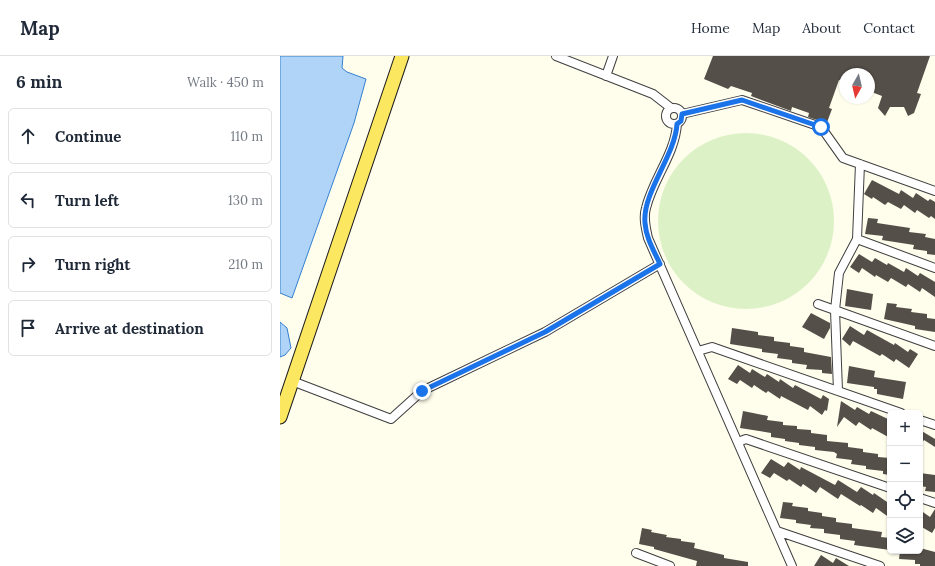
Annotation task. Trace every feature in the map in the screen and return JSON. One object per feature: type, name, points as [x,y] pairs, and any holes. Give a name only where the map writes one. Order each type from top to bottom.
[{"type":"main road","points":[[280,417],[402,56]]},
{"type":"street","points":[[556,56],[653,94],[671,108],[676,108],[682,114]]},
{"type":"street","points":[[606,76],[613,56]]},
{"type":"street","points":[[682,114],[742,100],[821,127],[843,158],[935,191]]},
{"type":"street","points":[[671,108],[667,112],[666,118],[672,124],[677,124]]},
{"type":"street","points":[[682,114],[681,121],[677,124],[673,143],[646,208],[645,223],[648,238],[792,566]]},
{"type":"street","points":[[838,391],[835,310],[839,273],[857,239],[860,164]]},
{"type":"street","points":[[857,239],[935,268]]},
{"type":"street","points":[[292,381],[391,419],[422,391],[545,332],[660,264]]},
{"type":"street","points":[[818,304],[935,346]]},
{"type":"street","points":[[698,351],[712,347],[892,410]]},
{"type":"street","points":[[923,421],[935,425]]},
{"type":"street","points":[[738,442],[746,439],[887,487]]},
{"type":"street","points":[[923,499],[935,503]]},
{"type":"street","points":[[777,531],[880,566]]},
{"type":"street","points":[[636,553],[670,566]]},
{"type":"green space","points":[[746,133],[763,135],[780,140],[802,153],[814,165],[827,187],[832,204],[834,221],[832,238],[827,255],[814,277],[802,289],[780,302],[763,307],[746,309],[729,307],[712,302],[690,289],[678,277],[665,255],[660,238],[658,221],[660,204],[665,187],[678,165],[690,153],[712,140],[729,135]]},
{"type":"water","points":[[280,56],[343,56],[342,68],[347,72],[366,79],[354,123],[292,298],[280,293]]},
{"type":"water","points":[[280,322],[287,328],[291,348],[285,355],[280,357]]},
{"type":"building","points":[[713,56],[930,56],[917,93],[921,94],[914,113],[908,116],[904,107],[890,107],[885,116],[878,108],[882,96],[875,93],[875,68],[839,68],[839,80],[829,108],[832,109],[826,125],[823,122],[808,117],[809,113],[792,107],[791,111],[751,96],[752,93],[731,86],[728,89],[704,79]]},
{"type":"building","points":[[872,180],[899,194],[901,190],[913,198],[916,193],[928,201],[930,199],[935,202],[935,219],[931,216],[929,218],[917,210],[915,213],[904,205],[901,209],[888,202],[885,205],[873,197],[872,199],[864,194]]},
{"type":"building","points":[[868,218],[878,219],[877,223],[910,228],[909,232],[926,234],[925,237],[935,239],[935,255],[927,254],[927,251],[913,249],[914,245],[882,240],[883,236],[865,234]]},
{"type":"building","points":[[859,254],[872,262],[875,258],[904,272],[906,268],[918,276],[920,273],[935,282],[935,297],[922,288],[920,292],[908,284],[906,287],[891,278],[888,282],[876,275],[875,277],[862,268],[859,273],[850,267]]},
{"type":"building","points":[[847,289],[873,294],[871,310],[845,306]]},
{"type":"building","points":[[887,303],[897,304],[896,307],[912,309],[911,312],[927,314],[927,318],[935,319],[935,332],[915,329],[915,326],[884,319]]},
{"type":"building","points":[[811,313],[830,323],[830,328],[824,339],[802,327]]},
{"type":"building","points":[[850,326],[864,335],[867,330],[894,345],[895,343],[908,352],[910,349],[918,354],[909,368],[896,359],[894,362],[882,354],[880,356],[853,341],[850,346],[842,339]]},
{"type":"building","points":[[732,328],[758,332],[758,335],[774,337],[774,341],[790,343],[790,346],[804,348],[804,352],[831,357],[832,374],[822,373],[822,370],[806,369],[807,365],[792,363],[792,360],[777,358],[778,354],[762,352],[762,349],[730,344]]},
{"type":"building","points":[[738,365],[750,373],[752,369],[765,377],[767,374],[779,382],[780,379],[793,388],[795,385],[821,399],[823,395],[829,399],[827,411],[825,410],[822,415],[810,406],[808,410],[781,396],[780,399],[768,391],[766,393],[754,385],[752,388],[740,380],[737,384],[728,379]]},
{"type":"building","points":[[849,366],[875,371],[874,377],[906,382],[903,399],[877,394],[877,389],[874,389],[874,387],[847,383]]},
{"type":"building","points":[[841,401],[855,410],[857,407],[869,414],[871,411],[887,419],[887,436],[872,428],[871,430],[859,422],[856,426],[844,417],[837,427]]},
{"type":"building","points":[[743,411],[768,416],[767,420],[783,422],[783,425],[797,426],[797,429],[811,430],[811,433],[827,435],[827,441],[848,443],[848,447],[863,449],[863,452],[878,454],[878,457],[887,458],[887,475],[883,474],[883,471],[866,469],[866,466],[851,464],[852,460],[836,458],[837,454],[834,452],[815,450],[815,447],[799,445],[799,443],[785,441],[785,439],[771,437],[771,433],[740,428]]},
{"type":"building","points":[[923,432],[935,439],[935,447],[924,440],[923,442]]},
{"type":"building","points":[[771,459],[784,467],[788,462],[800,470],[801,467],[835,485],[838,480],[857,492],[861,487],[873,495],[874,493],[887,502],[887,516],[876,508],[873,513],[841,494],[838,499],[820,487],[816,493],[803,484],[801,487],[789,479],[787,481],[774,473],[770,478],[761,473]]},
{"type":"building","points":[[923,473],[935,475],[935,492],[925,491],[926,487],[923,486]]},
{"type":"building","points":[[783,502],[793,503],[792,506],[808,508],[808,511],[822,513],[822,516],[836,518],[836,522],[852,524],[852,528],[882,532],[881,537],[887,538],[887,550],[854,545],[855,541],[840,539],[840,535],[824,533],[824,529],[810,528],[811,525],[796,523],[796,520],[780,518]]},
{"type":"building","points":[[935,509],[935,528],[932,533],[923,528],[923,512],[930,517]]},
{"type":"building","points":[[642,528],[652,530],[651,532],[667,535],[666,537],[695,543],[694,548],[724,555],[724,558],[748,562],[748,566],[696,566],[697,561],[654,549],[654,547],[639,544]]},
{"type":"building","points":[[923,549],[935,552],[935,566],[920,566],[920,564],[915,564],[915,560],[899,559],[900,554],[923,554]]},
{"type":"building","points":[[821,555],[833,563],[836,558],[849,566],[814,566]]},
{"type":"route","points":[[422,391],[545,332],[660,264],[648,238],[645,223],[646,208],[673,143],[677,124],[682,119],[682,114],[742,100],[821,127]]}]
